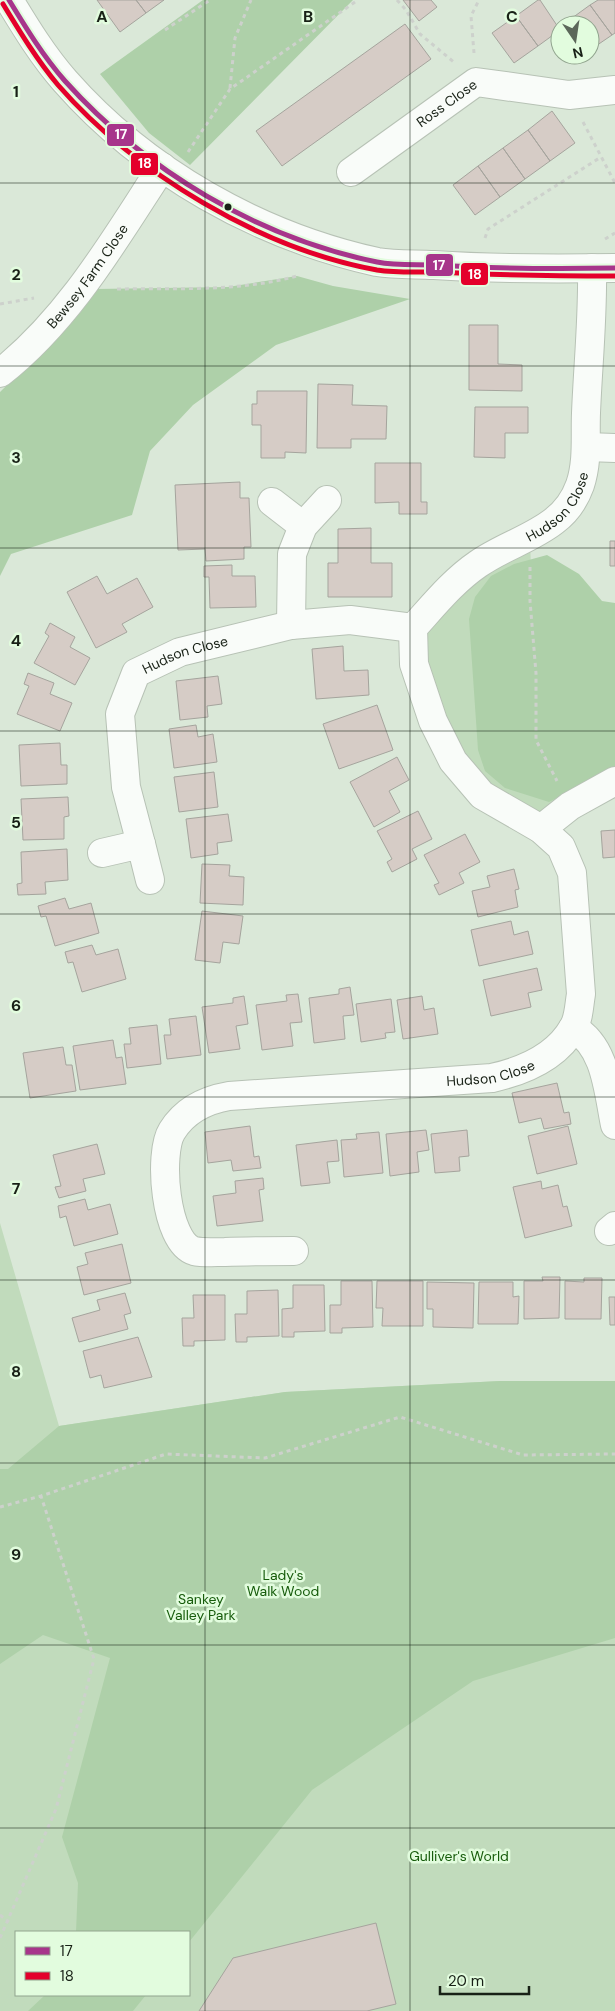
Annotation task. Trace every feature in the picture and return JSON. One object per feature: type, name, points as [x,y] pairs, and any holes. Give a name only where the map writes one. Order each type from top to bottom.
[{"type":"street","points":[[9,0],[35,41],[65,81],[118,133],[193,188],[243,214],[317,245],[379,262],[478,268],[604,268]]},
{"type":"street","name":"Ross Close","points":[[351,172],[476,82],[569,95],[615,90]]},
{"type":"street","name":"Bewsey Farm Close","points":[[0,373],[25,353],[78,291],[162,167]]},
{"type":"street","name":"Hudson Close","points":[[150,880],[126,787],[120,714],[136,673],[180,652],[291,625],[350,620],[413,628],[440,598],[478,564],[530,537],[555,521],[572,503],[580,484],[587,447],[586,415],[593,302],[604,268]]},
{"type":"street","points":[[587,447],[615,448]]},
{"type":"street","points":[[291,625],[292,554],[303,526],[327,500]]},
{"type":"street","points":[[272,502],[303,526]]},
{"type":"street","points":[[413,628],[414,664],[433,721],[453,761],[482,795],[541,829],[561,847],[572,873],[581,994],[573,1028],[586,1035],[602,1063],[615,1125]]},
{"type":"street","points":[[541,829],[570,806],[615,781]]},
{"type":"street","points":[[102,853],[141,844]]},
{"type":"street","name":"Hudson Close","points":[[294,1251],[210,1252],[193,1250],[183,1243],[175,1227],[168,1198],[164,1170],[165,1147],[171,1131],[193,1109],[205,1102],[229,1096],[492,1078],[516,1072],[538,1063],[573,1028]]},
{"type":"path","points":[[165,30],[210,0]]},
{"type":"path","points":[[230,89],[235,38],[251,0]]},
{"type":"path","points":[[186,154],[230,89],[358,0]]},
{"type":"path","points":[[397,0],[406,10],[420,34],[476,82]]},
{"type":"path","points":[[476,82],[471,16],[479,0]]},
{"type":"path","points":[[569,95],[615,184]]},
{"type":"path","points":[[488,229],[601,157]]},
{"type":"path","points":[[115,289],[228,287],[280,281],[297,276]]},
{"type":"path","points":[[0,304],[36,298]]},
{"type":"path","points":[[530,537],[530,601],[536,673],[536,740],[570,806]]},
{"type":"path","points":[[0,1506],[41,1496],[166,1454],[265,1458],[400,1417],[523,1455],[615,1454]]},
{"type":"path","points":[[0,1938],[9,1922],[56,1809],[94,1658],[41,1496]]},
{"type":"path","points":[[0,1915],[9,1922]]},
{"type":"green space","points":[[203,0],[353,0],[190,165],[149,133],[100,74]]},
{"type":"green space","points":[[297,276],[333,286],[410,299],[276,345],[193,405],[150,451],[132,515],[11,554],[0,576],[0,392],[80,313],[96,289],[228,287]]},
{"type":"green space","points":[[530,537],[536,740],[570,806],[541,829],[453,761],[413,628]]},
{"type":"green space","points":[[547,555],[579,574],[602,601],[615,603],[615,769],[549,802],[505,788],[485,771],[478,750],[469,619],[475,597],[491,576],[514,564]]},
{"type":"green space","name":"Lady's Walk Wood","points":[[0,1223],[59,1426],[285,1392],[500,1381],[615,1381],[615,2011],[0,2011]]},
{"type":"green space","name":"Lady's Walk Wood","points":[[500,1381],[615,1381],[615,1638],[473,1681],[312,1790],[190,1941],[190,1931],[76,1931],[78,1883],[62,1837],[110,1658],[43,1635],[0,1664],[0,1469],[8,1469],[59,1426],[285,1392]]},
{"type":"green space","points":[[44,1996],[145,1996],[133,2011],[28,2011]]},
{"type":"building","points":[[97,0],[136,0],[146,13],[120,32]]},
{"type":"building","points":[[136,0],[164,0],[146,13]]},
{"type":"building","points":[[403,0],[431,0],[437,7],[419,21]]},
{"type":"building","points":[[540,0],[550,15],[550,37],[538,46],[516,16]]},
{"type":"building","points":[[598,0],[615,0],[615,33],[612,35],[600,19],[600,15],[597,15],[590,5]]},
{"type":"building","points":[[590,5],[597,15],[576,15]]},
{"type":"building","points":[[516,16],[538,46],[514,63],[492,33]]},
{"type":"building","points":[[600,19],[612,35],[600,43]]},
{"type":"building","points":[[405,24],[431,59],[282,166],[256,131]]},
{"type":"building","points":[[552,111],[575,143],[550,161],[528,130]]},
{"type":"building","points":[[528,130],[550,161],[525,179],[503,148]]},
{"type":"building","points":[[503,148],[525,179],[500,197],[478,166]]},
{"type":"building","points":[[478,166],[500,197],[475,215],[453,185]]},
{"type":"building","points":[[469,325],[498,325],[498,364],[522,365],[522,391],[469,390]]},
{"type":"building","points":[[318,384],[353,385],[352,405],[387,406],[386,439],[351,439],[351,448],[317,448]]},
{"type":"building","points":[[257,391],[307,391],[306,453],[285,452],[285,458],[261,458],[261,425],[252,425],[252,404],[257,404]]},
{"type":"building","points":[[475,407],[528,407],[528,433],[505,433],[505,458],[474,457]]},
{"type":"building","points":[[375,463],[421,463],[421,502],[427,502],[427,514],[399,514],[399,502],[375,503]]},
{"type":"building","points":[[240,482],[240,498],[249,498],[251,547],[244,547],[244,559],[206,561],[205,549],[178,550],[175,485]]},
{"type":"building","points":[[371,528],[371,563],[392,563],[392,597],[328,597],[328,563],[338,563],[338,529]]},
{"type":"building","points":[[610,541],[615,541],[615,566],[610,566]]},
{"type":"building","points":[[232,565],[232,576],[255,576],[256,607],[210,608],[209,577],[204,577],[204,566]]},
{"type":"building","points":[[97,576],[107,594],[137,578],[153,607],[122,624],[127,632],[96,648],[67,592]]},
{"type":"building","points":[[50,623],[75,637],[70,647],[90,658],[75,685],[34,663],[49,636],[45,633]]},
{"type":"building","points":[[343,646],[344,671],[368,670],[369,695],[316,699],[312,649]]},
{"type":"building","points":[[28,673],[54,683],[50,694],[72,703],[60,731],[17,714],[29,686],[24,684]]},
{"type":"building","points":[[218,676],[222,704],[207,706],[208,717],[180,720],[176,681]]},
{"type":"building","points":[[377,705],[393,750],[339,769],[323,724]]},
{"type":"building","points":[[196,725],[198,737],[213,734],[217,762],[174,768],[169,729]]},
{"type":"building","points":[[60,743],[61,765],[67,765],[67,784],[21,786],[19,745]]},
{"type":"building","points":[[397,757],[409,780],[389,791],[400,812],[374,827],[350,782]]},
{"type":"building","points":[[214,772],[218,807],[179,812],[174,777]]},
{"type":"building","points":[[68,797],[69,816],[64,817],[64,839],[23,840],[21,799]]},
{"type":"building","points":[[418,811],[432,839],[412,849],[417,859],[392,872],[387,862],[392,859],[377,831]]},
{"type":"building","points":[[228,814],[232,841],[217,843],[218,854],[191,858],[186,819]]},
{"type":"building","points":[[615,830],[615,857],[603,858],[601,831]]},
{"type":"building","points":[[465,834],[480,862],[459,873],[464,883],[439,895],[434,885],[439,883],[424,855]]},
{"type":"building","points":[[67,849],[68,880],[45,882],[46,894],[18,895],[17,884],[22,883],[21,852]]},
{"type":"building","points":[[202,864],[230,865],[229,876],[244,877],[243,905],[200,903]]},
{"type":"building","points":[[514,869],[519,889],[515,890],[518,907],[478,917],[472,891],[490,887],[487,876]]},
{"type":"building","points":[[65,898],[69,909],[91,903],[99,933],[55,946],[46,916],[41,917],[38,906]]},
{"type":"building","points":[[202,911],[243,916],[239,944],[223,942],[220,963],[195,960]]},
{"type":"building","points":[[511,921],[514,935],[528,931],[533,954],[479,966],[471,930]]},
{"type":"building","points":[[92,945],[96,955],[118,949],[126,979],[82,992],[73,962],[68,963],[65,952]]},
{"type":"building","points":[[537,968],[542,990],[528,993],[531,1007],[491,1016],[483,980]]},
{"type":"building","points":[[350,987],[354,1015],[343,1016],[345,1039],[314,1043],[309,998],[339,994],[339,989]]},
{"type":"building","points":[[298,994],[302,1022],[290,1023],[293,1046],[262,1050],[256,1005],[287,1001],[286,995]]},
{"type":"building","points":[[244,996],[248,1024],[236,1026],[240,1049],[209,1053],[202,1007],[233,1003],[233,998]]},
{"type":"building","points":[[422,996],[424,1010],[434,1008],[438,1034],[403,1039],[397,1000]]},
{"type":"building","points":[[391,999],[395,1032],[385,1033],[386,1038],[361,1042],[356,1004]]},
{"type":"building","points":[[196,1016],[201,1055],[167,1059],[164,1035],[171,1035],[169,1019]]},
{"type":"building","points":[[157,1025],[161,1064],[127,1068],[124,1044],[131,1044],[129,1028]]},
{"type":"building","points":[[113,1040],[116,1058],[122,1057],[126,1084],[80,1090],[73,1046]]},
{"type":"building","points":[[63,1047],[66,1065],[72,1065],[76,1091],[30,1098],[23,1053]]},
{"type":"building","points":[[557,1083],[564,1113],[569,1112],[571,1124],[544,1129],[541,1118],[519,1123],[512,1093]]},
{"type":"building","points":[[250,1126],[254,1157],[259,1156],[261,1168],[233,1171],[231,1160],[208,1163],[205,1132]]},
{"type":"building","points":[[568,1126],[577,1164],[537,1174],[528,1136]]},
{"type":"building","points":[[426,1130],[429,1150],[417,1152],[419,1172],[390,1176],[386,1134]]},
{"type":"building","points":[[467,1130],[469,1156],[459,1157],[460,1171],[435,1173],[431,1134]]},
{"type":"building","points":[[379,1132],[383,1173],[344,1177],[341,1140],[357,1139],[356,1134]]},
{"type":"building","points":[[337,1140],[339,1161],[327,1162],[330,1183],[301,1186],[296,1145]]},
{"type":"building","points":[[97,1144],[105,1174],[83,1179],[86,1191],[59,1198],[55,1187],[61,1186],[53,1155]]},
{"type":"building","points":[[263,1178],[264,1189],[259,1190],[263,1221],[217,1226],[213,1196],[236,1193],[235,1181]]},
{"type":"building","points":[[541,1181],[542,1189],[558,1185],[563,1207],[567,1206],[572,1226],[525,1238],[513,1187]]},
{"type":"building","points":[[85,1199],[88,1210],[110,1204],[118,1234],[74,1246],[66,1216],[60,1218],[58,1206]]},
{"type":"building","points":[[122,1244],[131,1283],[84,1295],[77,1267],[88,1264],[85,1253]]},
{"type":"building","points":[[542,1277],[560,1277],[559,1318],[524,1319],[524,1281],[543,1281]]},
{"type":"building","points":[[584,1278],[602,1278],[601,1319],[565,1319],[565,1281],[584,1282]]},
{"type":"building","points":[[341,1281],[372,1281],[373,1327],[342,1328],[342,1333],[330,1333],[330,1305],[341,1305]]},
{"type":"building","points":[[377,1281],[423,1281],[423,1326],[382,1326],[383,1308],[376,1308]]},
{"type":"building","points":[[427,1282],[474,1283],[473,1328],[433,1327],[433,1309],[427,1309]]},
{"type":"building","points":[[479,1282],[513,1282],[513,1297],[519,1296],[518,1324],[478,1324]]},
{"type":"building","points":[[293,1285],[324,1285],[325,1331],[294,1332],[294,1337],[282,1337],[282,1309],[293,1308]]},
{"type":"building","points":[[278,1290],[279,1336],[247,1337],[247,1342],[236,1342],[235,1314],[247,1314],[247,1291]]},
{"type":"building","points":[[125,1293],[131,1313],[124,1315],[128,1329],[79,1342],[72,1318],[100,1310],[97,1300]]},
{"type":"building","points":[[193,1295],[225,1295],[225,1340],[194,1341],[194,1346],[183,1346],[182,1318],[194,1318]]},
{"type":"building","points":[[609,1297],[615,1297],[615,1325],[610,1325]]},
{"type":"building","points":[[138,1337],[152,1377],[104,1388],[101,1375],[90,1378],[83,1351]]},
{"type":"building","points":[[376,1923],[396,2004],[367,2011],[199,2011],[233,1958]]},
{"type":"transit line","name":"17","points":[[9,0],[49,62],[96,113],[167,171],[206,196],[247,218],[289,236],[333,251],[384,263],[549,269],[615,268]]},
{"type":"transit line","name":"18","points":[[3,4],[29,46],[58,85],[89,117],[124,148],[162,177],[203,203],[289,245],[333,260],[377,270],[398,272],[615,276]]},
{"type":"park label","name":"Sankey Valley Park","points":[[201,1608]]},
{"type":"park label","name":"Gulliver's World","points":[[459,1856]]}]
